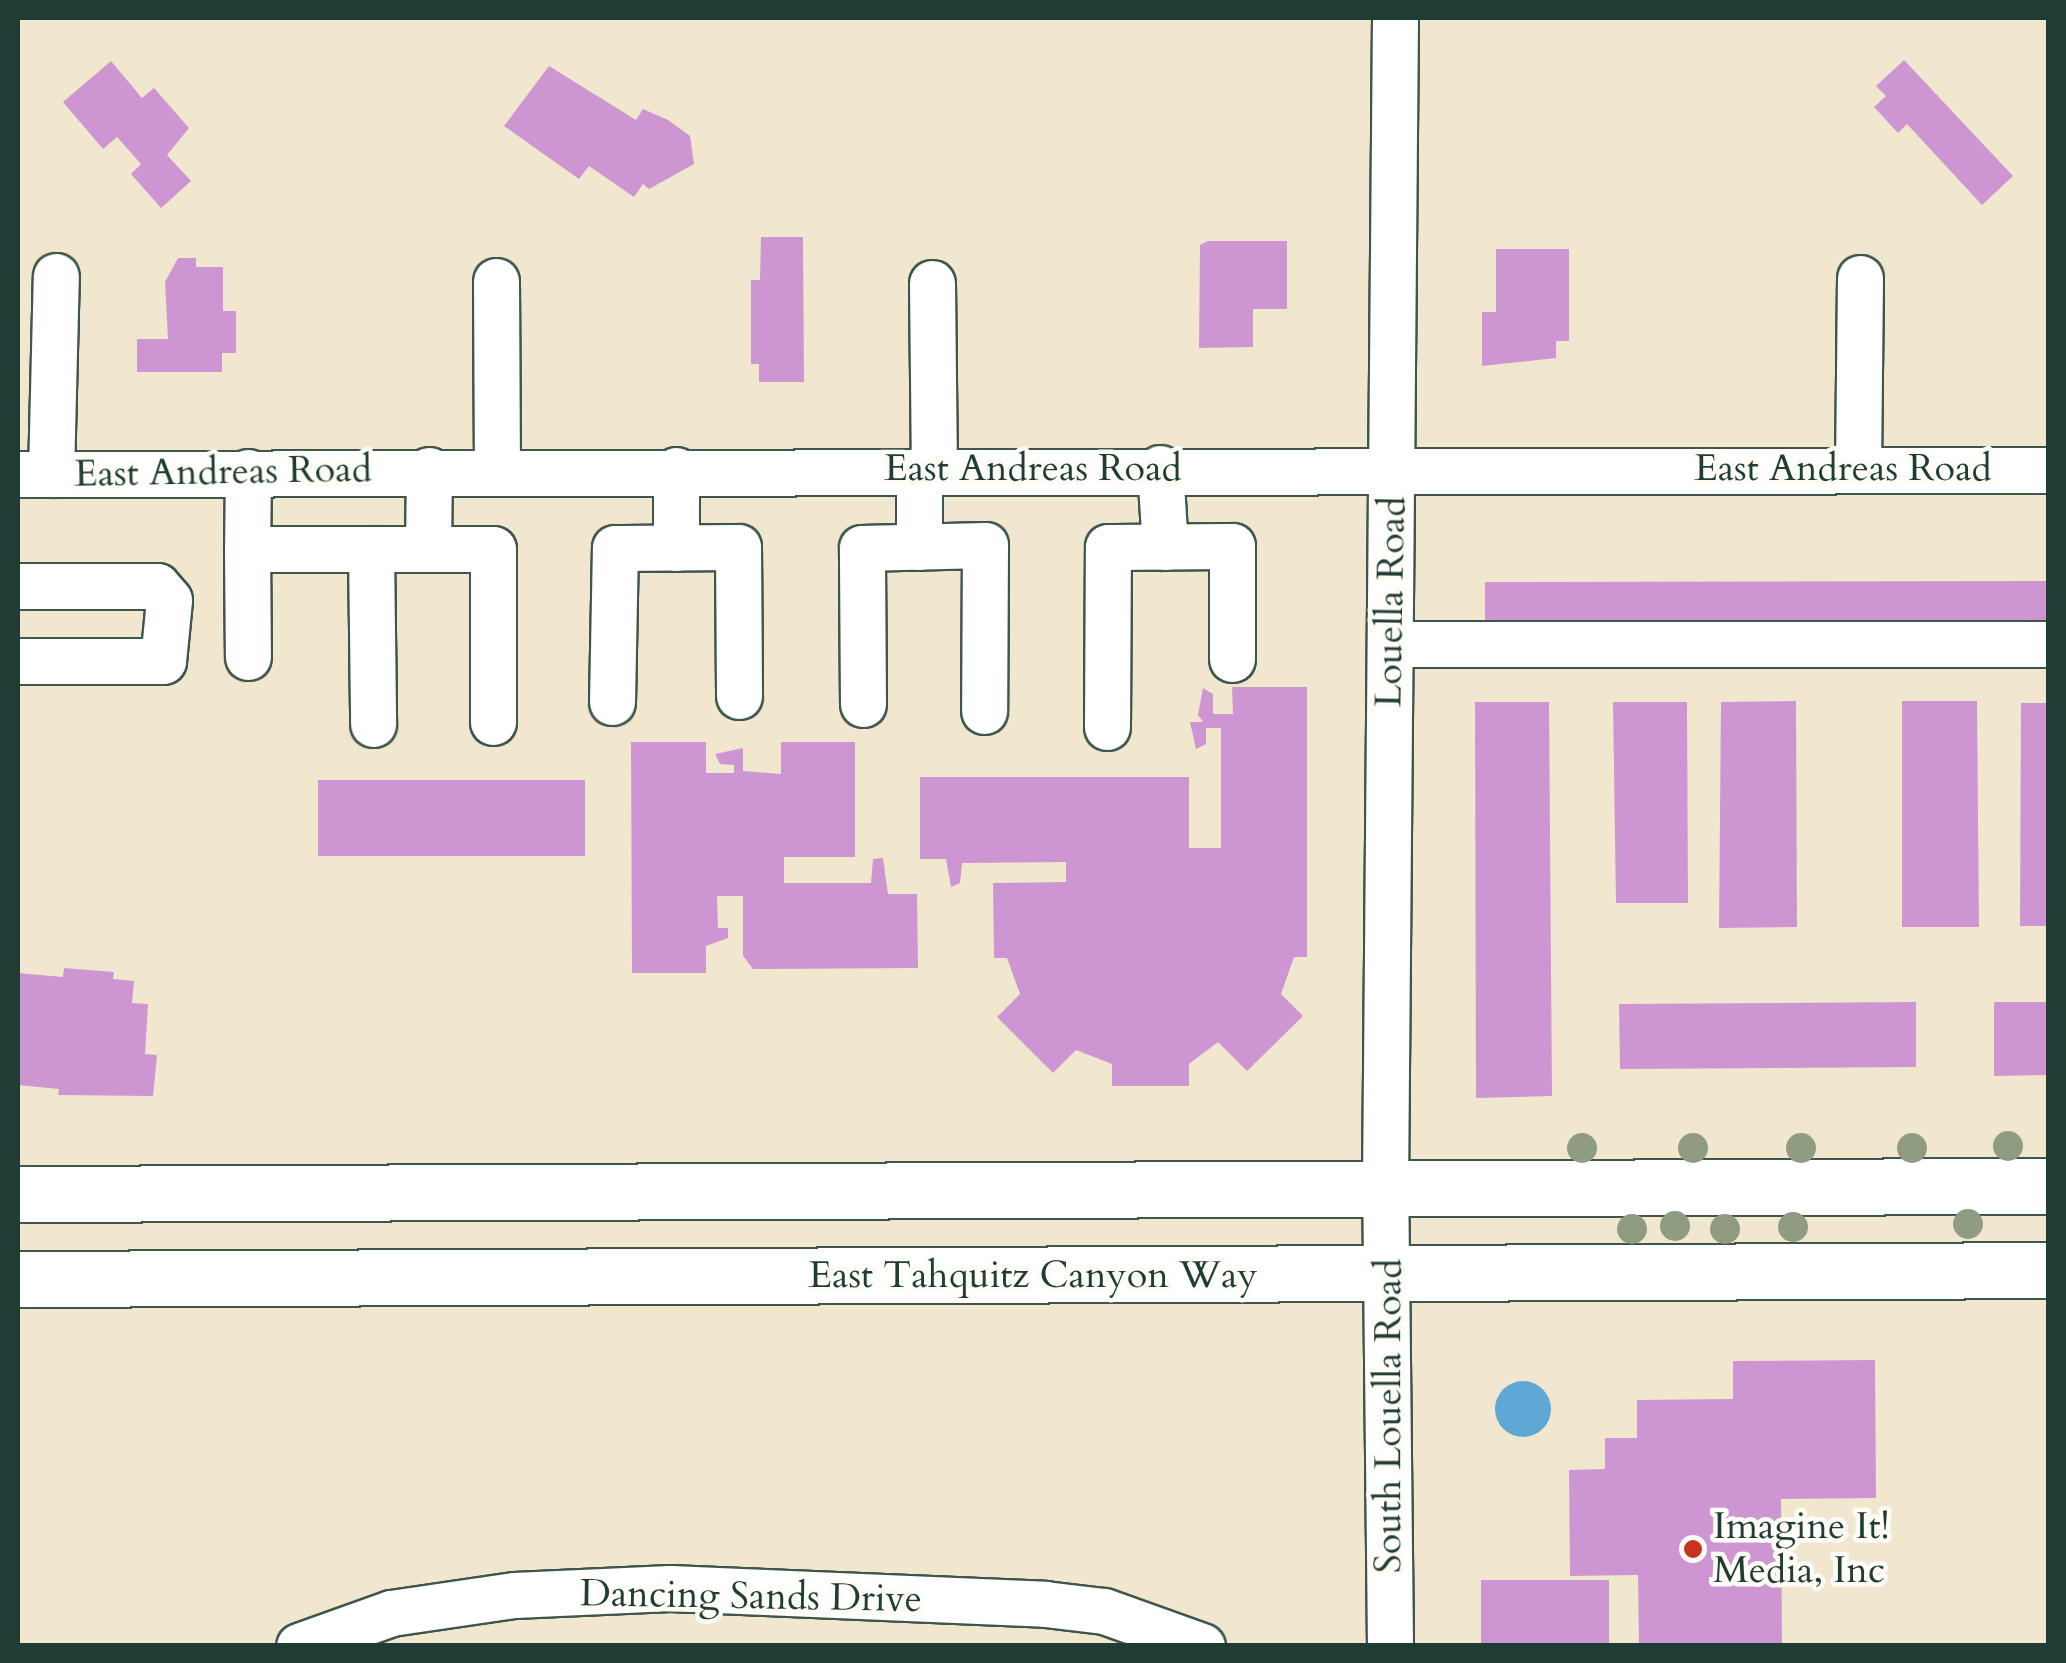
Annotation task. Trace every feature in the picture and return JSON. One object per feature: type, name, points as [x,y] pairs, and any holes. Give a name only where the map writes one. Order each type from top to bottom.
[{"type":"main road","points":[[18,1194],[2048,1186]]},
{"type":"main road","name":"East Tahquitz Canyon Way","points":[[18,1278],[1388,1276],[2048,1270]]},
{"type":"street","name":"Louella Road","points":[[1385,1187],[1395,18]]},
{"type":"street","points":[[34,474],[56,276]]},
{"type":"street","points":[[1858,469],[1860,278]]},
{"type":"street","points":[[496,282],[497,470]]},
{"type":"street","points":[[919,548],[927,470],[932,283]]},
{"type":"street","name":"East Andreas Road","points":[[34,474],[1160,468],[2048,470]]},
{"type":"street","points":[[1160,468],[1166,547]]},
{"type":"street","points":[[428,550],[429,470]]},
{"type":"street","points":[[676,470],[676,548]]},
{"type":"street","points":[[248,472],[248,657]]},
{"type":"street","points":[[863,704],[862,548],[985,546],[984,711]]},
{"type":"street","points":[[1107,727],[1108,548],[1232,546],[1232,659]]},
{"type":"street","points":[[612,702],[615,548],[738,548],[739,696]]},
{"type":"street","points":[[247,550],[494,549],[494,722]]},
{"type":"street","points":[[372,550],[372,724]]},
{"type":"street","points":[[18,586],[157,586],[169,600],[163,661],[18,661]]},
{"type":"street","points":[[1390,644],[2048,644]]},
{"type":"street","name":"South Louella Road","points":[[1385,1187],[1390,1646]]},
{"type":"street","name":"Dancing Sands Drive","points":[[299,1646],[391,1613],[514,1596],[688,1588],[1046,1625],[1104,1610],[1202,1646]]},
{"type":"water","points":[[1523,1381],[1543,1389],[1551,1409],[1543,1429],[1523,1437],[1503,1429],[1495,1409],[1503,1389]]},
{"type":"building","points":[[1904,60],[2013,176],[1982,205],[1907,124],[1898,133],[1874,107],[1886,96],[1876,86]]},
{"type":"building","points":[[111,61],[142,98],[154,88],[189,128],[167,155],[191,181],[161,208],[131,174],[141,164],[117,137],[103,149],[63,102]]},
{"type":"building","points":[[549,66],[636,120],[643,109],[668,120],[690,136],[694,164],[649,189],[643,184],[634,197],[589,166],[579,179],[504,126]]},
{"type":"building","points":[[761,237],[803,237],[804,382],[759,382],[759,364],[751,364],[751,280],[760,280]]},
{"type":"building","points":[[1208,241],[1287,241],[1287,309],[1253,309],[1253,347],[1199,348],[1200,245]]},
{"type":"building","points":[[1496,249],[1569,249],[1569,341],[1556,341],[1556,358],[1482,366],[1482,312],[1496,312]]},
{"type":"building","points":[[178,258],[196,258],[196,267],[223,267],[223,311],[236,311],[236,353],[222,353],[222,372],[137,372],[137,339],[168,339],[165,282]]},
{"type":"building","points":[[2048,581],[2048,622],[1485,624],[1485,582]]},
{"type":"building","points":[[1232,687],[1307,687],[1307,957],[1294,957],[1281,994],[1303,1016],[1247,1071],[1218,1042],[1189,1064],[1189,1086],[1112,1086],[1112,1064],[1076,1050],[1053,1073],[997,1017],[1020,994],[1007,958],[994,958],[993,883],[1066,882],[1066,862],[962,863],[960,883],[951,887],[946,859],[920,859],[920,777],[1189,777],[1189,848],[1221,848],[1221,728],[1206,728],[1206,744],[1196,749],[1190,722],[1203,722],[1198,715],[1203,688],[1213,694],[1213,714],[1233,714]]},
{"type":"building","points":[[1796,701],[1797,927],[1719,928],[1721,702]]},
{"type":"building","points":[[1902,701],[1977,701],[1979,927],[1902,927]]},
{"type":"building","points":[[1475,702],[1549,702],[1552,1096],[1476,1098]]},
{"type":"building","points":[[1613,702],[1687,702],[1688,903],[1616,903]]},
{"type":"building","points":[[2021,703],[2048,703],[2048,926],[2020,926]]},
{"type":"building","points":[[631,742],[706,742],[706,773],[734,773],[734,765],[720,764],[715,754],[743,748],[743,771],[781,774],[781,742],[855,742],[855,857],[784,857],[784,883],[871,883],[873,859],[883,858],[888,894],[917,894],[918,968],[753,969],[743,956],[743,896],[717,896],[718,928],[728,928],[728,938],[706,946],[706,973],[632,973]]},
{"type":"building","points":[[318,780],[585,780],[585,856],[318,856]]},
{"type":"building","points":[[64,968],[114,972],[113,979],[134,981],[132,1003],[148,1004],[145,1054],[157,1055],[153,1096],[58,1095],[59,1089],[18,1085],[18,973],[63,977]]},
{"type":"building","points":[[1916,1002],[1916,1067],[1620,1069],[1619,1004]]},
{"type":"building","points":[[1994,1002],[2048,1002],[2048,1075],[1994,1076]]},
{"type":"building","points":[[1875,1360],[1876,1498],[1781,1499],[1782,1646],[1639,1646],[1638,1575],[1570,1576],[1569,1470],[1605,1469],[1605,1438],[1637,1438],[1637,1400],[1733,1399],[1733,1361]]},
{"type":"building","points":[[1481,1580],[1609,1580],[1609,1646],[1481,1646]]},
{"type":"place","name":"Imagine It! Media, Inc","points":[[1693,1549]]}]
